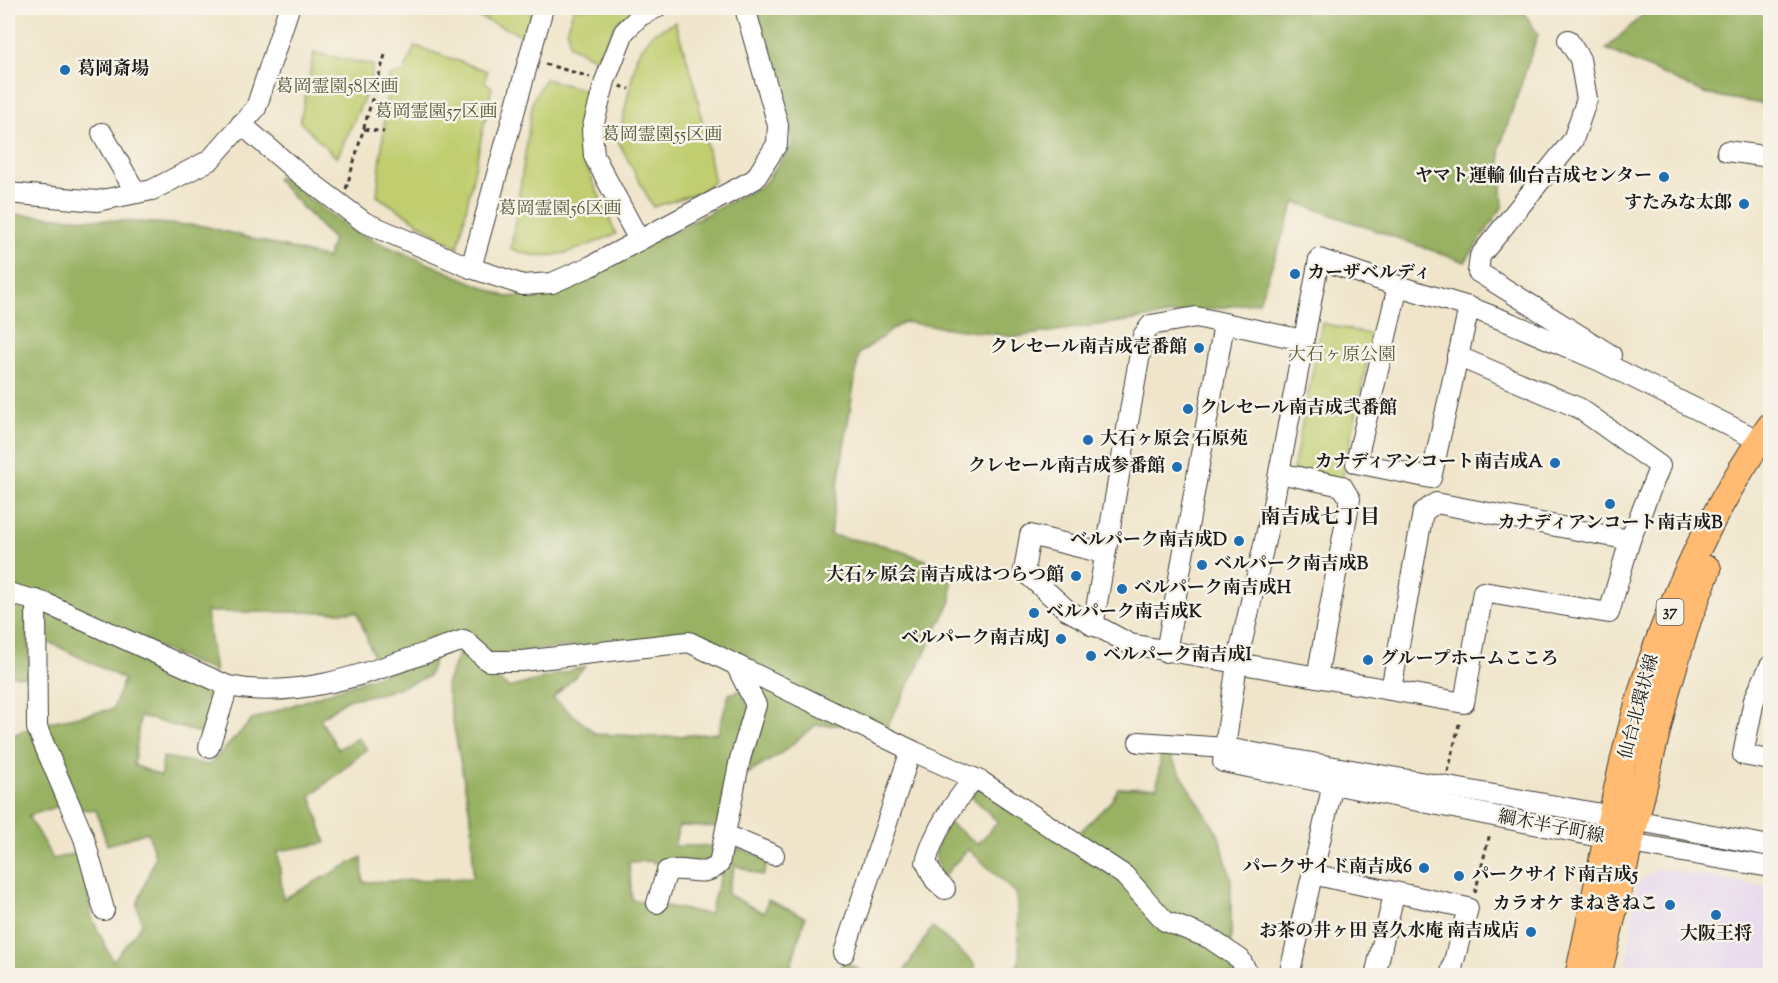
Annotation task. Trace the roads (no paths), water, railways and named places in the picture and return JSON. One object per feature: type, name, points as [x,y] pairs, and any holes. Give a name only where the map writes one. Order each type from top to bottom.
[{"type":"main road","name":"仙台北環状線","points":[[1598,975],[1647,676],[1667,620],[1707,532],[1767,441]]},
{"type":"main road","name":"仙台北環状線","points":[[1578,975],[1622,830]]},
{"type":"street","points":[[8,193],[97,201],[152,190],[210,160],[256,108],[289,8]]},
{"type":"street","points":[[471,268],[543,8]]},
{"type":"street","points":[[639,240],[594,156],[592,129],[605,81],[624,32],[639,16],[656,8]]},
{"type":"street","points":[[241,124],[364,222],[471,268],[523,285],[552,283],[755,179],[777,144],[778,125],[745,8]]},
{"type":"street","points":[[1568,40],[1580,59],[1587,99],[1573,140],[1480,256],[1478,272],[1629,366],[1644,383]]},
{"type":"street","points":[[102,133],[136,193]]},
{"type":"street","points":[[1727,152],[1770,157]]},
{"type":"street","points":[[1226,748],[1237,663],[1279,473],[1319,259],[1469,307],[1600,361],[1767,441]]},
{"type":"street","points":[[1398,286],[1356,463],[1431,478],[1469,307]]},
{"type":"street","points":[[1093,626],[1143,336],[1151,325],[1196,317],[1303,340]]},
{"type":"street","points":[[1166,652],[1224,324]]},
{"type":"street","points":[[1104,553],[1030,535],[1024,571],[1067,610],[1130,644],[1464,703],[1484,592],[1609,613],[1630,540],[1660,466],[1579,408],[1457,356]]},
{"type":"street","points":[[1279,473],[1342,486],[1350,498],[1317,677]]},
{"type":"street","points":[[1391,690],[1423,512],[1436,503],[1630,540]]},
{"type":"street","points":[[8,593],[36,600],[228,686],[252,691],[333,683],[464,640],[488,662],[522,661],[689,642],[910,750],[974,778],[1124,875],[1164,921],[1209,938],[1245,967]]},
{"type":"street","points":[[36,600],[37,728],[84,838],[104,910]]},
{"type":"street","points":[[657,903],[667,871],[675,868],[701,873],[712,870],[719,864],[740,759],[756,705],[736,665]]},
{"type":"street","points":[[1770,666],[1754,700],[1743,755],[1770,760]]},
{"type":"street","points":[[209,747],[228,686]]},
{"type":"street","name":"綱木半子町線","points":[[1139,742],[1226,748],[1334,776],[1622,830],[1770,867]]},
{"type":"street","points":[[844,953],[910,750]]},
{"type":"street","points":[[1289,975],[1334,776]]},
{"type":"street","points":[[945,889],[935,880],[926,862],[930,846],[946,814],[974,778]]},
{"type":"street","points":[[1622,830],[1770,846]]},
{"type":"street","points":[[724,836],[774,855]]},
{"type":"street","points":[[1312,874],[1394,894],[1467,908],[1450,975]]},
{"type":"street","points":[[1375,975],[1394,894]]},
{"type":"place","name":"葛岡斎場","points":[[65,70]]},
{"type":"place","name":"ヤマト運輸 仙台吉成センター","points":[[1664,177]]},
{"type":"place","name":"すたみな太郎","points":[[1744,204]]},
{"type":"place","name":"カーザベルディ","points":[[1295,274]]},
{"type":"place","name":"クレセール南吉成壱番館","points":[[1199,348]]},
{"type":"place","name":"クレセール南吉成弐番館","points":[[1188,409]]},
{"type":"place","name":"大石ヶ原会 石原苑","points":[[1088,440]]},
{"type":"place","name":"カナディアンコート南吉成A","points":[[1555,463]]},
{"type":"place","name":"クレセール南吉成参番館","points":[[1177,467]]},
{"type":"place","name":"カナディアンコート南吉成B","points":[[1610,504]]},
{"type":"place","name":"ベルパーク南吉成D","points":[[1239,541]]},
{"type":"place","name":"ベルパーク南吉成B","points":[[1202,565]]},
{"type":"place","name":"大石ヶ原会 南吉成はつらつ館","points":[[1076,576]]},
{"type":"place","name":"ベルパーク南吉成H","points":[[1122,589]]},
{"type":"place","name":"ベルパーク南吉成K","points":[[1034,613]]},
{"type":"place","name":"ベルパーク南吉成J","points":[[1061,639]]},
{"type":"place","name":"ベルパーク南吉成I","points":[[1091,656]]},
{"type":"place","name":"グループホームこころ","points":[[1368,660]]},
{"type":"place","name":"パークサイド南吉成6","points":[[1424,868]]},
{"type":"place","name":"パークサイド南吉成5","points":[[1459,876]]},
{"type":"place","name":"カラオケ まねきねこ","points":[[1670,905]]},
{"type":"place","name":"大阪王将","points":[[1716,915]]},
{"type":"place","name":"お茶の井ヶ田 喜久水庵 南吉成店","points":[[1531,932]]},
{"type":"district","name":"南吉成七丁目","points":[[1320,518]]},
{"type":"park label","name":"葛岡霊園58区画","points":[[337,88]]},
{"type":"park label","name":"葛岡霊園57区画","points":[[436,113]]},
{"type":"park label","name":"葛岡霊園55区画","points":[[662,136]]},
{"type":"park label","name":"葛岡霊園56区画","points":[[560,210]]},
{"type":"park label","name":"大石ヶ原公園","points":[[1342,356]]}]
